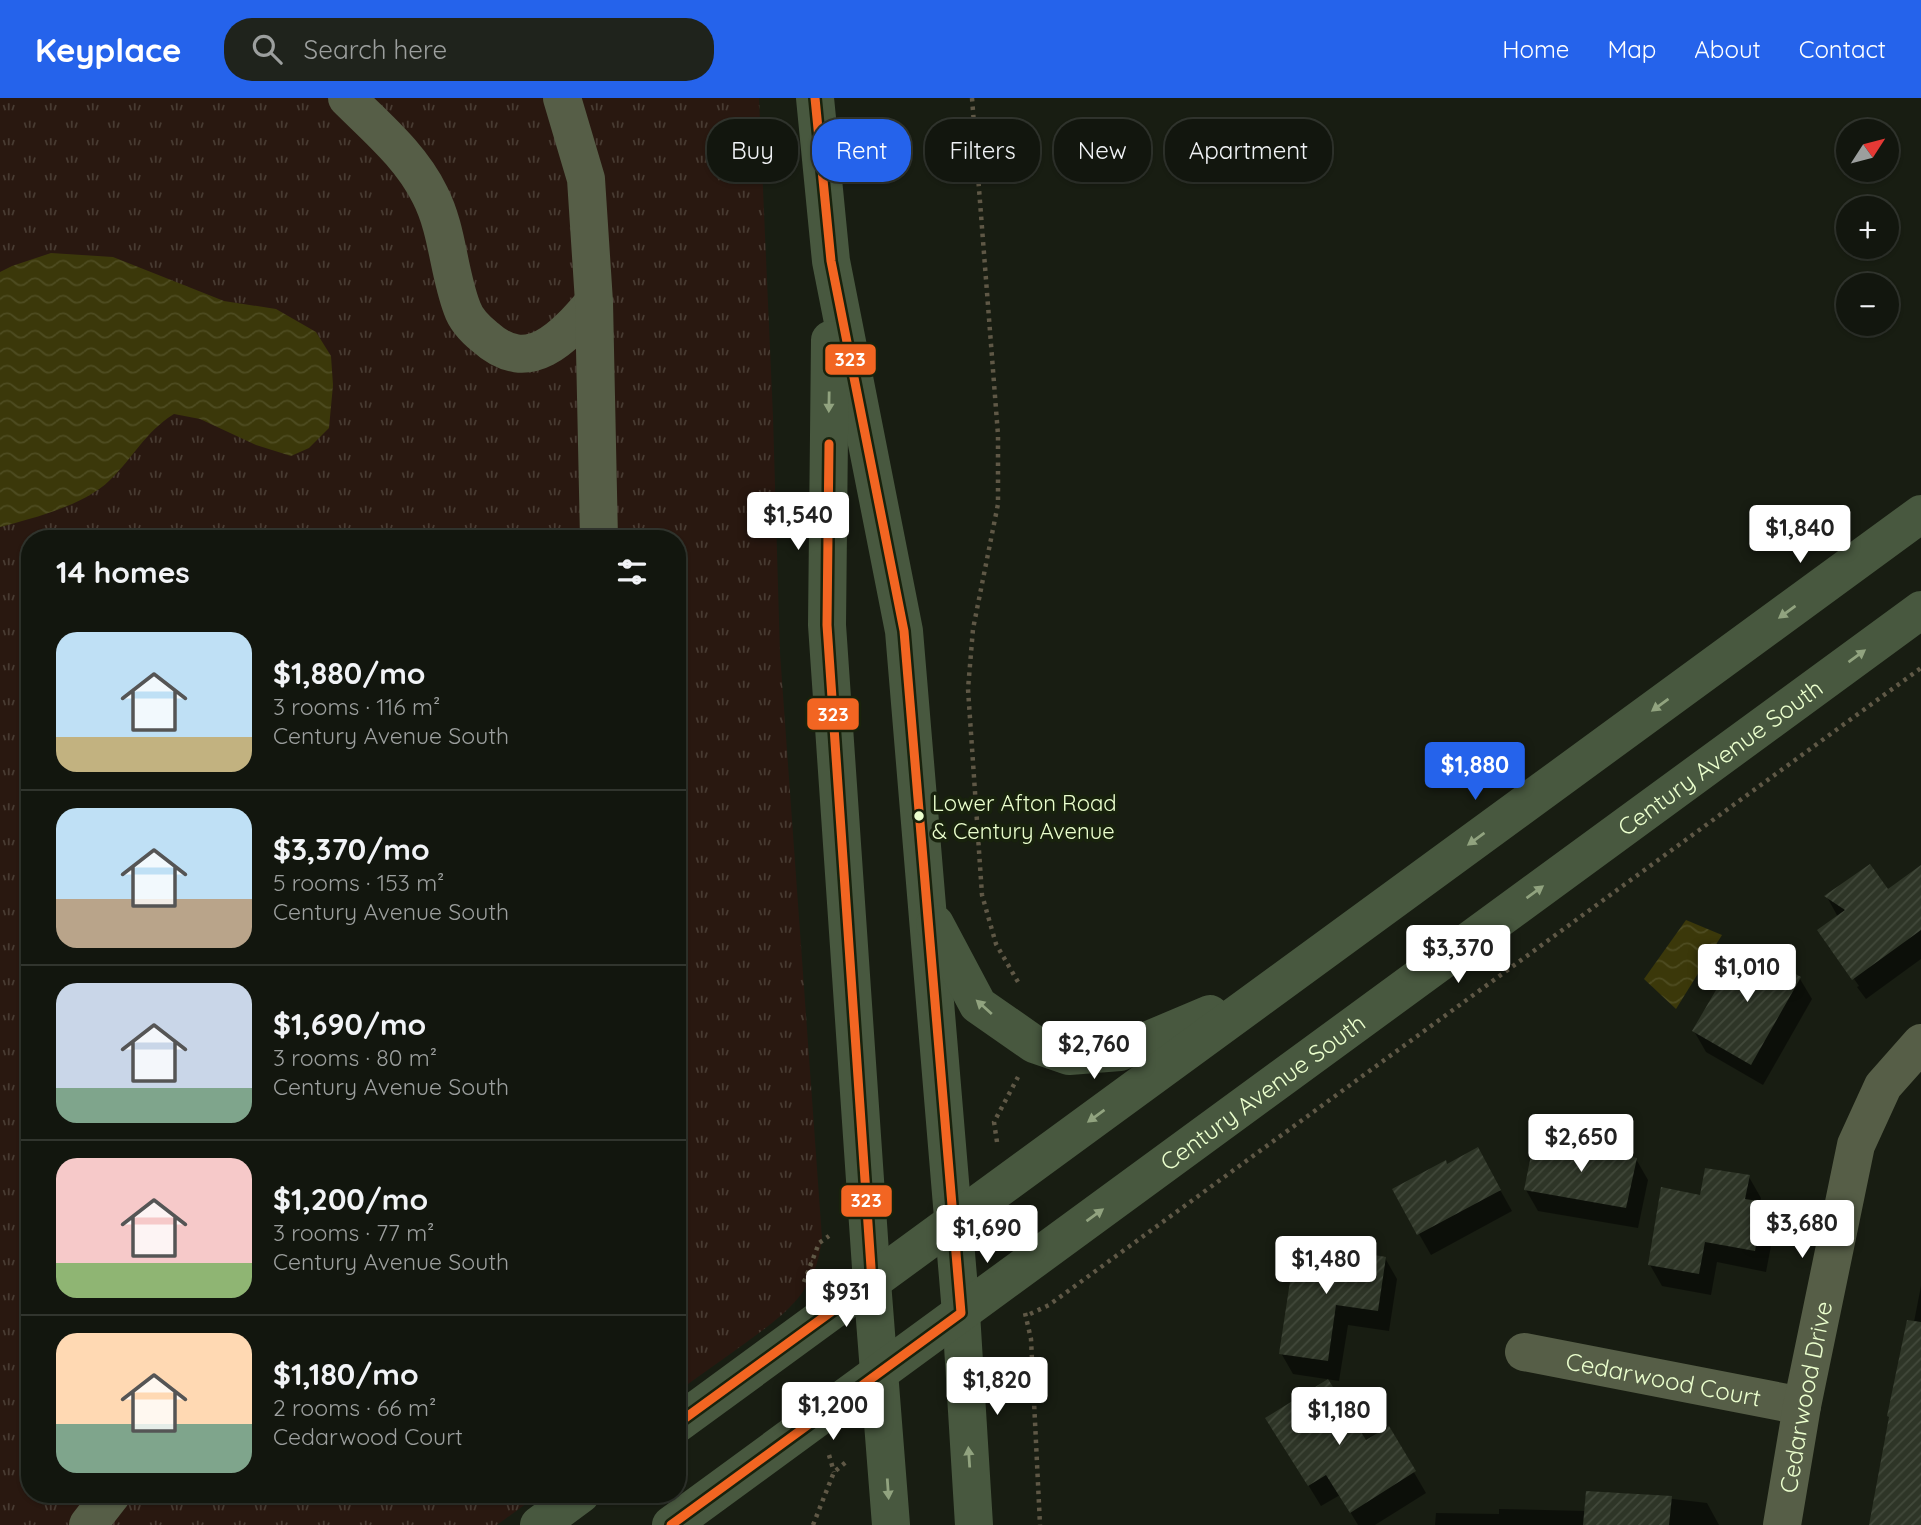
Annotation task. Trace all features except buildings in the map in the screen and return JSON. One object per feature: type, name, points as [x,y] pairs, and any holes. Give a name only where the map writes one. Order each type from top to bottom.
[{"type":"main road","points":[[815,98],[831,261],[904,631],[961,1313],[974,1525]]},
{"type":"main road","points":[[831,261],[827,625],[891,1525]]},
{"type":"main road","points":[[686,1417],[1921,514]]},
{"type":"main road","name":"Century Avenue South","points":[[671,1525],[1921,610]]},
{"type":"main road","points":[[927,911],[978,1005],[1034,1044],[1069,1056],[1120,1052],[1270,989]]},
{"type":"main road","points":[[539,1525],[568,1503]]},
{"type":"street","points":[[347,98],[409,159],[430,195],[441,223],[462,310],[472,326],[495,345],[516,354],[544,350],[568,332],[594,302]]},
{"type":"street","points":[[562,98],[586,179],[594,302],[599,530]]},
{"type":"street","name":"Cedarwood Drive","points":[[1782,1525],[1802,1406],[1856,1145],[1883,1086],[1921,1043]]},
{"type":"street","name":"Cedarwood Court","points":[[1524,1352],[1802,1406]]},
{"type":"street","points":[[88,1525],[105,1503]]},
{"type":"path","points":[[972,98],[998,435],[998,504],[973,629],[968,689],[982,895],[996,944],[1016,981],[1025,989]]},
{"type":"path","points":[[1016,1324],[1060,1297],[1921,668]]},
{"type":"path","points":[[1004,1184],[994,1122],[1034,1044]]},
{"type":"path","points":[[1017,1272],[1031,1339],[1040,1525]]},
{"type":"path","points":[[813,1525],[834,1472],[884,1431]]},
{"type":"green space","points":[[0,98],[759,98],[760,119],[707,119],[707,182],[763,182],[780,653],[822,1238],[813,1274],[785,1312],[686,1386],[686,530],[21,530],[21,1503],[527,1503],[497,1525],[0,1525]]},
{"type":"water","points":[[51,253],[113,257],[224,301],[276,309],[316,332],[331,356],[333,385],[329,428],[309,448],[291,456],[256,445],[200,419],[174,414],[147,437],[110,480],[87,497],[58,510],[0,527],[0,272]]},
{"type":"water","points":[[1686,920],[1722,935],[1676,1009],[1644,979]]},
{"type":"transit line","name":"323","points":[[671,1525],[961,1313],[904,631],[831,261],[815,98]]},
{"type":"transit line","name":"323","points":[[686,1417],[872,1282],[827,625],[829,444]]},
{"type":"place","name":"Lower Afton Road & Century Avenue","points":[[919,816]]}]
